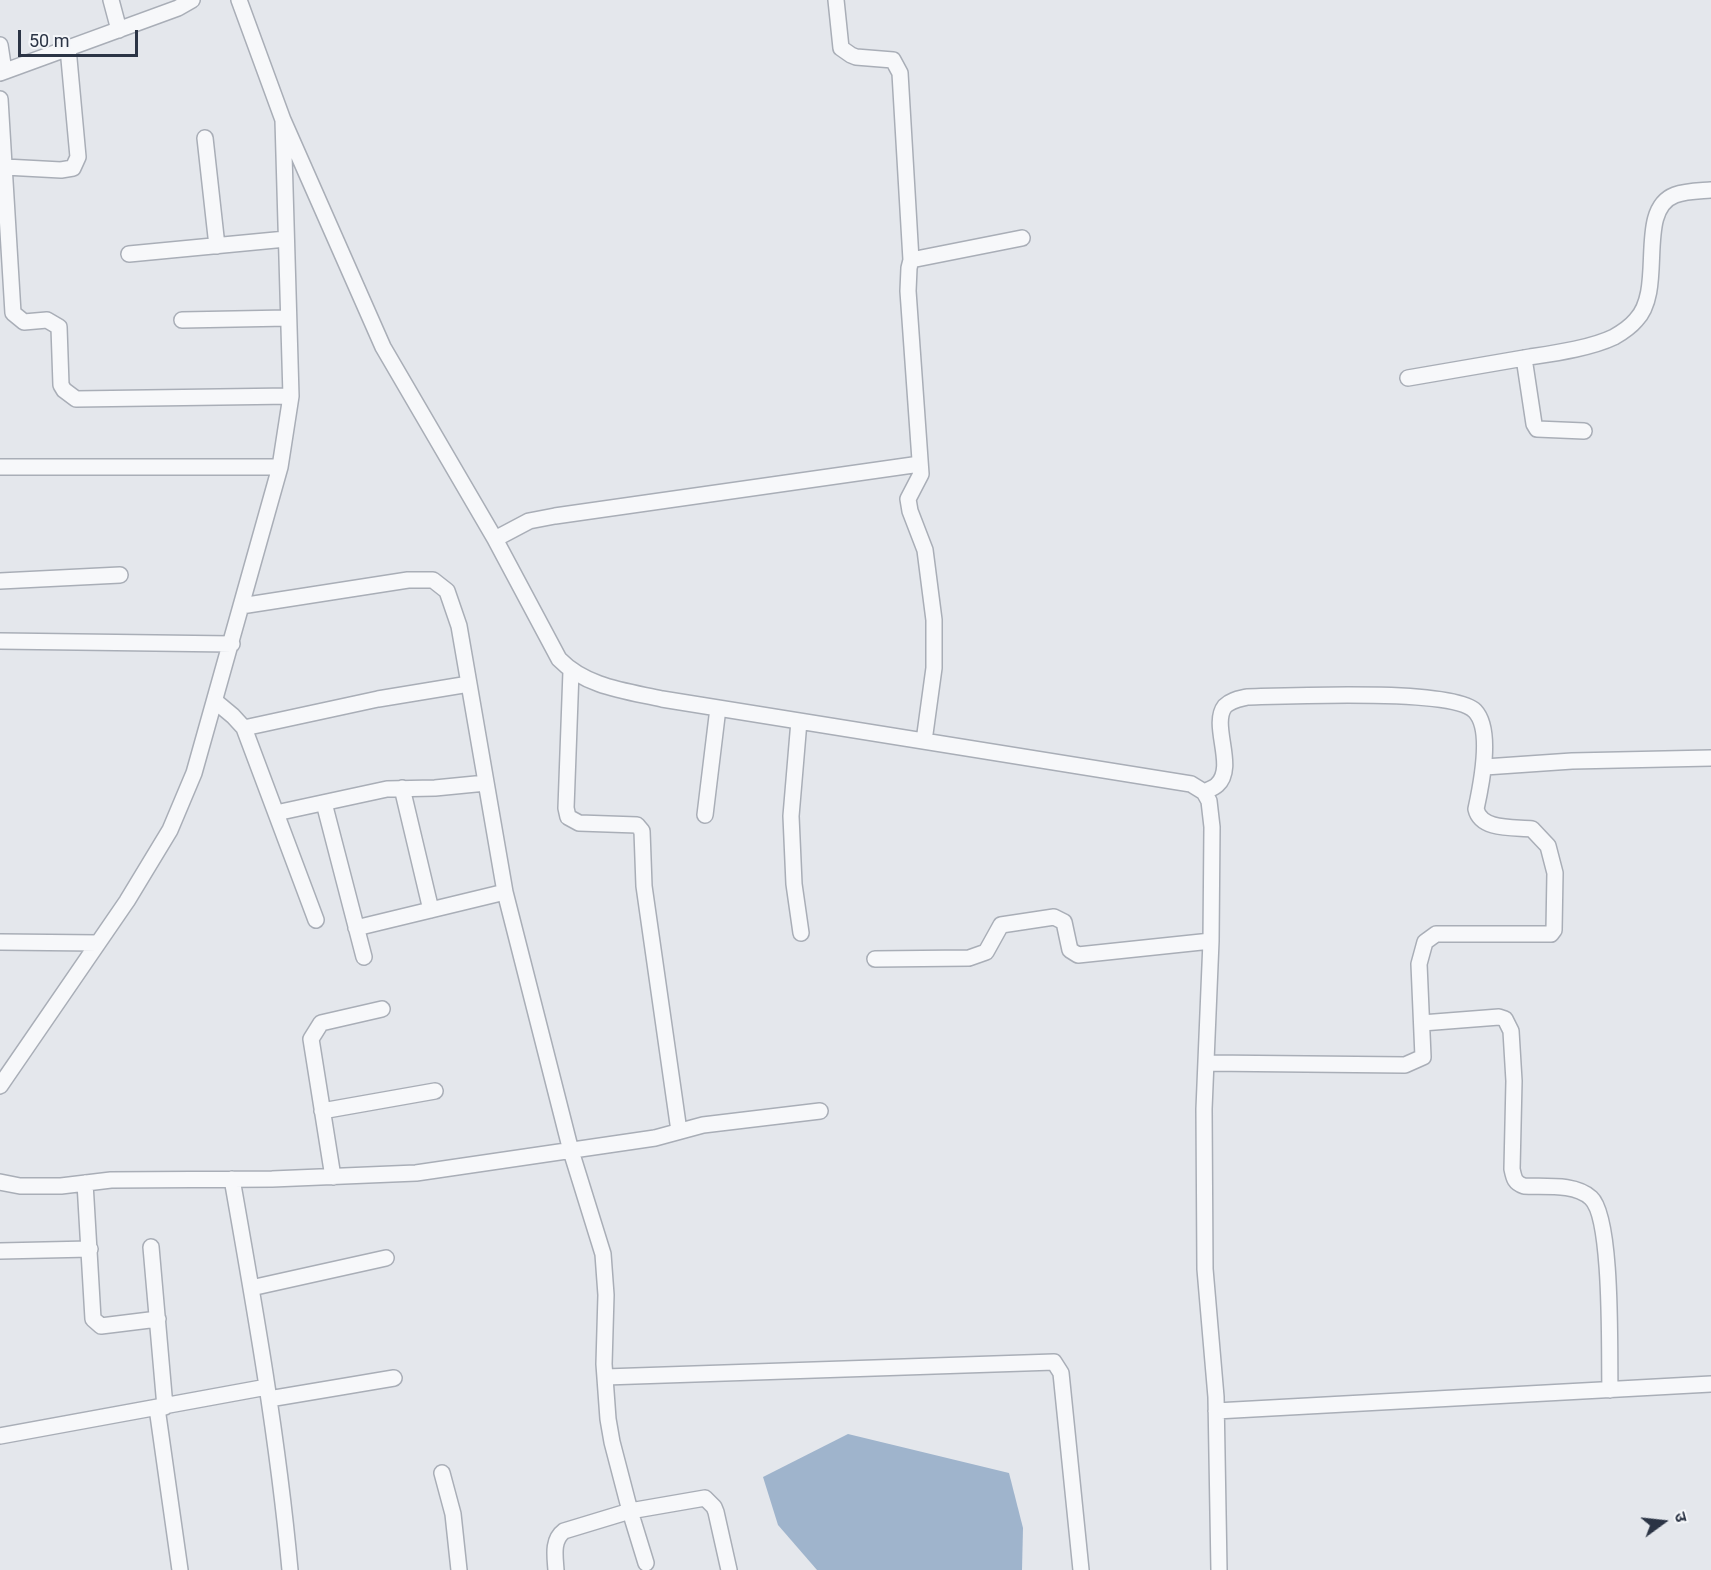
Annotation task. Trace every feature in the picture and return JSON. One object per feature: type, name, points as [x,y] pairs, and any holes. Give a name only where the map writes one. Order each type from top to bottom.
[{"type":"street","points":[[111,0],[118,30]]},
{"type":"street","points":[[0,45],[2,72],[178,8],[192,0]]},
{"type":"street","points":[[239,0],[283,120],[383,347],[495,539],[560,659],[571,671],[596,684],[662,699],[1191,784],[1204,792],[1209,801],[1212,827],[1211,941],[1204,1109],[1205,1269],[1216,1411],[1219,1570]]},
{"type":"street","points":[[836,0],[841,48],[856,57],[893,60],[900,73],[911,260],[908,291],[921,474],[908,499],[910,511],[925,550],[934,620],[934,668],[924,741]]},
{"type":"street","points":[[5,167],[61,170],[73,168],[75,165],[78,157],[68,48]]},
{"type":"street","points":[[0,99],[5,167],[3,187],[13,313],[24,322],[47,320],[59,327],[61,385],[69,395],[76,399],[291,396]]},
{"type":"street","points":[[0,1086],[127,901],[170,831],[195,773],[279,466],[291,396],[283,120]]},
{"type":"street","points":[[205,138],[217,246]]},
{"type":"street","points":[[1408,378],[1568,350],[1615,337],[1637,320],[1649,300],[1653,232],[1657,214],[1665,201],[1676,195],[1711,190]]},
{"type":"street","points":[[911,260],[1022,238]]},
{"type":"street","points":[[129,254],[286,239]]},
{"type":"street","points":[[182,320],[288,318]]},
{"type":"street","points":[[1524,358],[1536,429],[1584,430]]},
{"type":"street","points":[[495,539],[529,521],[555,516],[920,464]]},
{"type":"street","points":[[0,467],[279,466]]},
{"type":"street","points":[[0,581],[120,575]]},
{"type":"street","points":[[241,606],[408,580],[433,580],[447,591],[459,626],[505,892],[571,1151],[603,1254],[606,1295],[605,1377],[612,1442],[646,1563]]},
{"type":"street","points":[[1,636],[232,644]]},
{"type":"street","points":[[571,671],[566,808],[568,817],[579,823],[637,825],[642,831],[644,886],[679,1131]]},
{"type":"street","points":[[244,728],[378,699],[469,684]]},
{"type":"street","points":[[1204,792],[1217,785],[1222,778],[1225,766],[1221,719],[1225,707],[1234,700],[1247,697],[1408,695],[1463,704],[1475,711],[1483,729],[1485,767],[1476,809],[1487,824],[1532,829],[1548,846],[1555,873],[1554,930],[1551,934],[1437,934],[1425,942],[1419,964],[1423,1057],[1405,1065],[1207,1063]]},
{"type":"street","points":[[215,701],[244,728],[316,920]]},
{"type":"street","points":[[705,815],[718,708]]},
{"type":"street","points":[[799,721],[791,816],[794,884],[801,933]]},
{"type":"street","points":[[1485,767],[1572,761],[1711,758]]},
{"type":"street","points":[[276,813],[387,789],[435,788],[486,783]]},
{"type":"street","points":[[402,788],[431,910]]},
{"type":"street","points":[[324,803],[364,957]]},
{"type":"street","points":[[356,928],[505,892]]},
{"type":"street","points":[[875,959],[969,958],[986,952],[1001,926],[1010,922],[1054,917],[1064,922],[1070,950],[1078,955],[1211,941]]},
{"type":"street","points":[[0,942],[98,943]]},
{"type":"street","points":[[333,1176],[311,1039],[315,1029],[321,1023],[382,1009]]},
{"type":"street","points":[[1422,1023],[1499,1017],[1505,1019],[1511,1031],[1514,1081],[1512,1169],[1514,1179],[1517,1184],[1524,1186],[1573,1188],[1592,1198],[1600,1215],[1604,1234],[1607,1277],[1610,1390]]},
{"type":"street","points":[[322,1111],[435,1091]]},
{"type":"street","points":[[0,1182],[30,1186],[61,1186],[111,1180],[416,1173],[655,1138],[703,1125],[820,1111]]},
{"type":"street","points":[[232,1179],[268,1393],[290,1570]]},
{"type":"street","points":[[85,1183],[93,1319],[101,1326],[158,1319]]},
{"type":"street","points":[[152,1247],[158,1319],[161,1408],[180,1570]]},
{"type":"street","points":[[0,1251],[90,1249]]},
{"type":"street","points":[[251,1288],[386,1258]]},
{"type":"street","points":[[605,1377],[1054,1362],[1061,1372],[1081,1570]]},
{"type":"street","points":[[0,1436],[161,1408],[394,1378]]},
{"type":"street","points":[[1216,1411],[1711,1384]]},
{"type":"street","points":[[442,1473],[453,1514],[459,1570]]},
{"type":"street","points":[[556,1570],[554,1548],[559,1534],[564,1531],[630,1511],[705,1498],[716,1512],[729,1570]]},
{"type":"water","points":[[848,1434],[1009,1473],[1023,1528],[1022,1570],[817,1570],[778,1525],[763,1477]]}]
